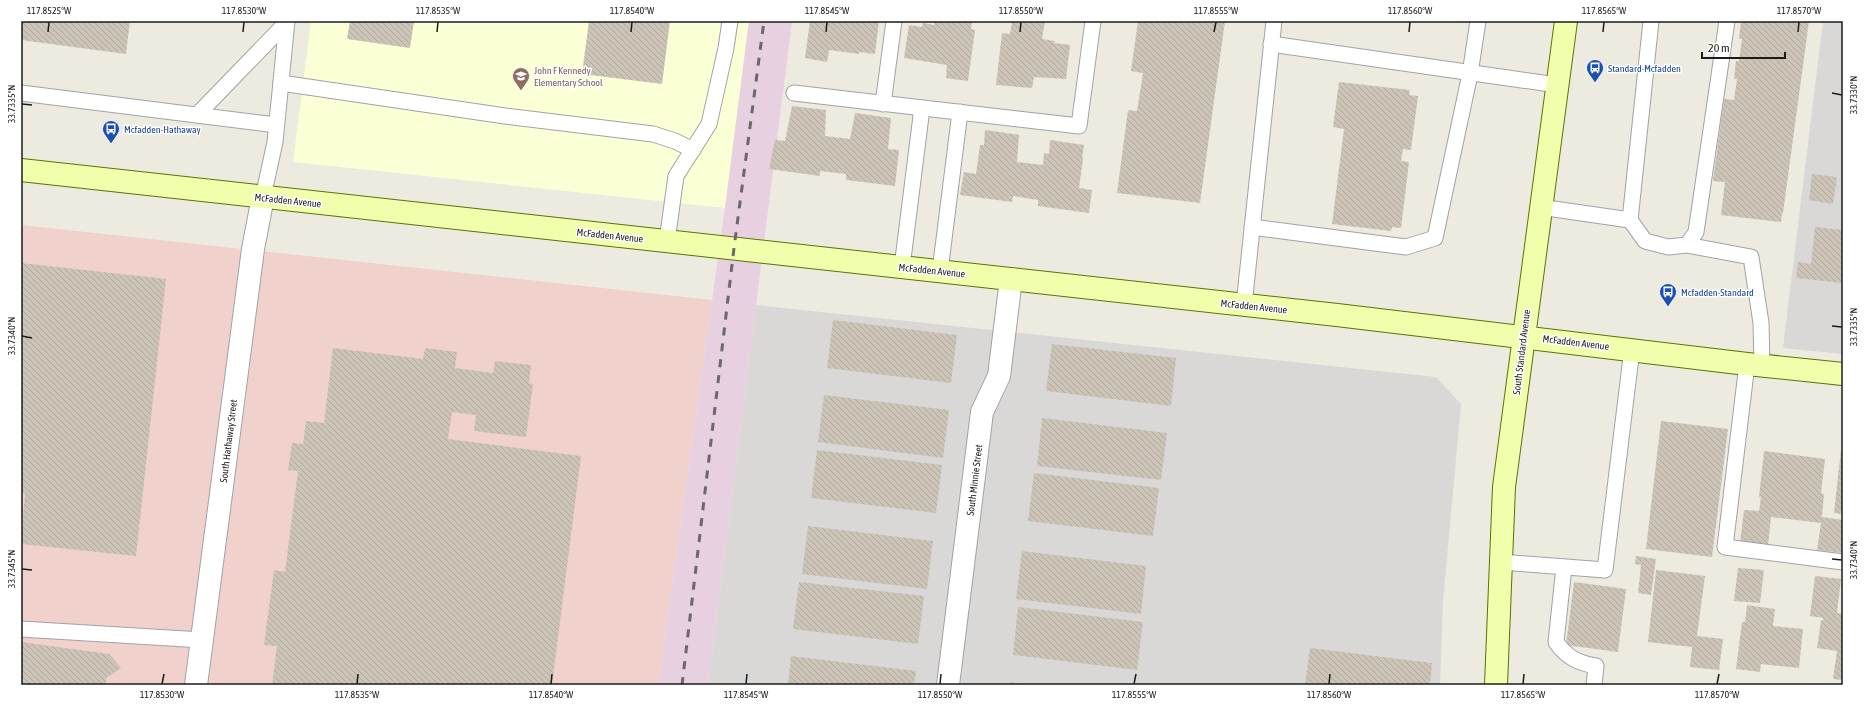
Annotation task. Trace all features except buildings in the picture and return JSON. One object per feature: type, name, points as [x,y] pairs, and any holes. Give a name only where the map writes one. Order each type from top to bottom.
[{"type":"street","name":"South Standard Avenue","points":[[1496,685],[1504,487],[1540,207],[1566,21]]},
{"type":"street","name":"McFadden Avenue","points":[[21,170],[1523,336],[1754,365],[1843,374]]},
{"type":"street","name":"South Hathaway Street","points":[[196,685],[253,249],[263,197]]},
{"type":"street","name":"South Minnie Street","points":[[948,685],[982,412],[999,376],[1011,279]]},
{"type":"lane","points":[[667,241],[676,176],[709,124],[726,48],[730,21]]},
{"type":"lane","points":[[882,104],[894,21]]},
{"type":"lane","points":[[794,93],[1079,126],[1093,21]]},
{"type":"lane","points":[[1244,305],[1274,21]]},
{"type":"lane","points":[[1252,227],[1406,247],[1435,238],[1470,74],[1478,21]]},
{"type":"lane","points":[[1651,21],[1630,220],[1645,241],[1668,247],[1687,245],[1751,257],[1761,323],[1725,547],[1843,562]]},
{"type":"lane","points":[[1687,245],[1696,232],[1727,21]]},
{"type":"lane","points":[[263,197],[276,125],[287,22]]},
{"type":"lane","points":[[197,115],[287,22]]},
{"type":"lane","points":[[1271,44],[1470,74],[1557,85]]},
{"type":"lane","points":[[281,83],[505,116],[652,134],[675,141],[693,150]]},
{"type":"lane","points":[[21,93],[276,125]]},
{"type":"lane","points":[[902,267],[922,108]]},
{"type":"lane","points":[[940,271],[960,112]]},
{"type":"lane","points":[[1540,207],[1630,220]]},
{"type":"lane","points":[[1501,562],[1605,570],[1632,349]]},
{"type":"lane","points":[[1564,567],[1556,642],[1564,654],[1581,664],[1596,666],[1594,685]]},
{"type":"lane","points":[[21,629],[202,640]]},
{"type":"shaded area","name":"John F Kennedy Elementary School","points":[[311,21],[749,21],[725,208],[293,162]]},
{"type":"shaded area","points":[[749,21],[792,21],[708,685],[658,685],[725,208]]},
{"type":"shaded area","points":[[1823,21],[1843,21],[1843,354],[1783,348]]},
{"type":"shaded area","points":[[21,225],[712,300],[658,685],[21,685]]},
{"type":"shaded area","points":[[756,305],[1436,377],[1461,404],[1443,601],[1440,685],[708,685]]},
{"type":"railway","points":[[682,685],[734,248],[764,21]]},
{"type":"place","name":"Standard-Mcfadden","points":[[1595,83]]},
{"type":"place","name":"John F Kennedy Elementary School","points":[[521,91]]},
{"type":"place","name":"Mcfadden-Hathaway","points":[[111,144]]},
{"type":"place","name":"Mcfadden-Standard","points":[[1668,307]]}]
